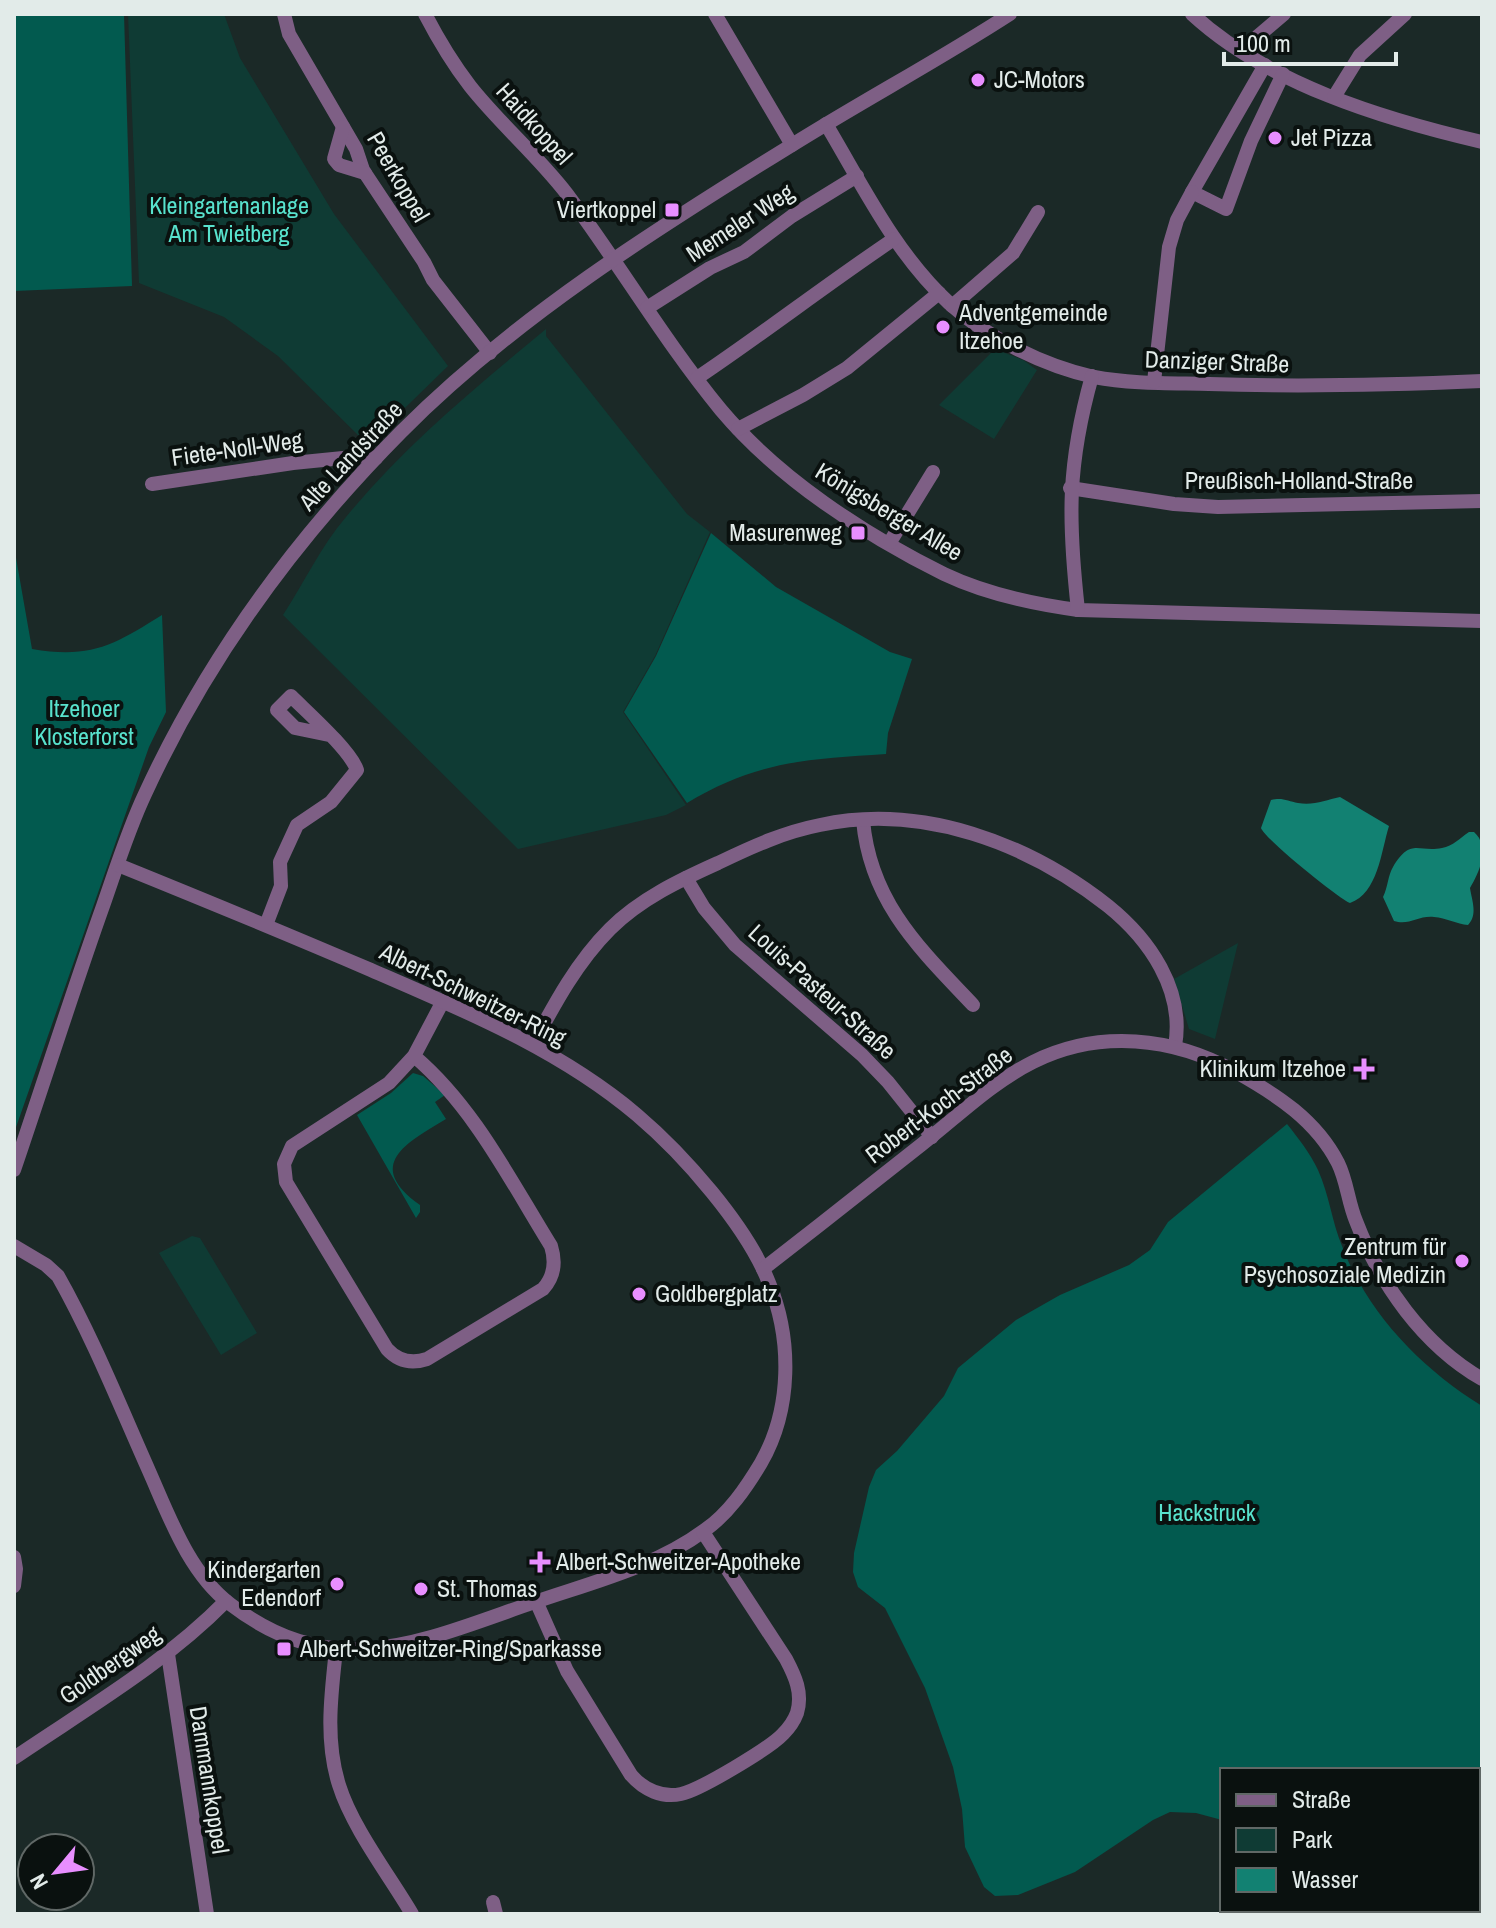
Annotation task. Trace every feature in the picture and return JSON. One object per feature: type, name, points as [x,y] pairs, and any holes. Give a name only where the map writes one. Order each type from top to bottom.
[{"type":"street","name":"Peerkoppel","points":[[284,14],[289,34],[356,149],[365,173],[433,280],[490,353]]},
{"type":"street","name":"Haidkoppel","points":[[425,14],[471,87],[544,165],[615,261]]},
{"type":"street","points":[[715,14],[792,145]]},
{"type":"street","name":"Alte Landstraße","points":[[14,1170],[135,815],[161,762],[233,639],[286,562],[376,458],[418,416],[539,315],[615,261],[792,145],[1010,14]]},
{"type":"street","points":[[1192,14],[1246,54],[1334,97],[1395,120],[1482,142]]},
{"type":"street","points":[[1246,54],[1261,32],[1284,14]]},
{"type":"street","points":[[1334,97],[1360,55],[1405,14]]},
{"type":"street","points":[[1154,382],[1169,247],[1177,220],[1265,65]]},
{"type":"street","points":[[1192,192],[1226,209],[1251,141],[1283,74]]},
{"type":"street","name":"Danziger Straße","points":[[826,124],[894,239],[939,293],[952,306],[996,336],[1049,362],[1092,376],[1154,382],[1318,387],[1482,381]]},
{"type":"street","points":[[343,127],[334,159],[339,165],[365,173]]},
{"type":"street","name":"Memeler Weg","points":[[647,308],[710,268],[744,252],[792,216],[857,176]]},
{"type":"street","points":[[952,306],[1013,253],[1038,212]]},
{"type":"street","points":[[697,378],[894,239]]},
{"type":"street","name":"Königsberger Allee","points":[[615,261],[697,378],[738,429],[769,460],[810,493],[946,575],[1040,605],[1078,610],[1482,621]]},
{"type":"street","points":[[738,429],[847,368],[939,293]]},
{"type":"street","points":[[1078,610],[1071,541],[1070,488],[1076,439],[1092,376]]},
{"type":"street","name":"Fiete-Noll-Weg","points":[[152,484],[293,463],[363,456],[376,458]]},
{"type":"street","points":[[890,542],[933,472]]},
{"type":"street","name":"Preußisch-Holland-Straße","points":[[1070,488],[1174,504],[1218,507],[1482,501]]},
{"type":"street","points":[[266,925],[281,886],[280,862],[297,825],[331,802],[357,770],[329,735]]},
{"type":"street","points":[[863,820],[877,876],[895,916],[922,954],[973,1005]]},
{"type":"street","points":[[533,1044],[561,992],[600,940],[622,919],[663,890],[766,841],[833,822],[863,820],[913,821],[979,835],[1031,858],[1101,901],[1132,927],[1164,972],[1176,1011],[1175,1046]]},
{"type":"street","name":"Albert-Schweitzer-Ring","points":[[14,1246],[58,1276],[179,1535],[201,1572],[226,1601],[283,1636],[317,1647],[336,1650],[379,1648],[428,1639],[650,1562],[703,1532],[731,1506],[766,1455],[780,1414],[785,1378],[784,1342],[778,1309],[763,1269],[737,1228],[679,1155],[635,1113],[533,1044],[443,1001],[118,865]]},
{"type":"street","name":"Louis-Pasteur-Straße","points":[[686,878],[704,908],[735,945],[862,1055],[932,1137]]},
{"type":"street","points":[[414,1056],[456,1096],[476,1124],[551,1246],[554,1266],[543,1289],[427,1359],[412,1362],[396,1357],[387,1349],[286,1182],[283,1171],[285,1158],[292,1146],[382,1089],[414,1056],[443,1001]]},
{"type":"street","name":"Robert-Koch-Straße","points":[[763,1269],[1003,1081],[1051,1055],[1090,1044],[1124,1040],[1175,1046],[1215,1060],[1290,1105],[1308,1121],[1327,1143],[1340,1167],[1364,1242],[1399,1302],[1430,1339],[1482,1379]]},
{"type":"street","points":[[536,1601],[567,1671],[626,1770],[638,1783],[655,1792],[669,1795],[689,1791],[782,1736],[795,1718],[799,1697],[786,1659],[703,1532]]},
{"type":"street","points":[[14,1557],[14,1586]]},
{"type":"street","name":"Goldbergweg","points":[[14,1758],[168,1654],[226,1601]]},
{"type":"street","points":[[336,1650],[330,1722],[338,1784],[348,1808],[412,1914]]},
{"type":"street","name":"Dammannkoppel","points":[[168,1654],[207,1914]]},
{"type":"green space","points":[[14,14],[124,14],[132,286],[14,291]]},
{"type":"green space","name":"Kleingartenanlage Am Twietberg","points":[[128,14],[224,14],[240,58],[334,214],[448,366],[372,440],[361,438],[278,356],[224,317],[139,283]]},
{"type":"green space","points":[[546,329],[546,336],[687,514],[710,532],[655,656],[623,712],[686,805],[666,815],[518,849],[283,615],[329,540],[368,491],[442,418]]},
{"type":"green space","points":[[995,349],[1023,360],[1037,370],[994,439],[939,405]]},
{"type":"green space","points":[[711,533],[776,587],[890,652],[912,659],[888,733],[886,754],[807,761],[760,770],[736,778],[687,803],[624,712],[656,656]]},
{"type":"green space","name":"Itzehoer Klosterforst","points":[[15,552],[32,649],[86,651],[115,642],[162,615],[166,712],[149,747],[14,1133]]},
{"type":"green space","points":[[1238,943],[1215,1039],[1189,1029],[1174,979]]},
{"type":"green space","points":[[413,1073],[423,1076],[445,1095],[435,1102],[446,1119],[405,1146],[393,1167],[403,1191],[420,1205],[416,1218],[357,1115],[391,1093]]},
{"type":"green space","name":"Hackstruck","points":[[1287,1124],[1318,1170],[1342,1246],[1366,1294],[1418,1357],[1482,1406],[1482,1854],[1480,1768],[1220,1768],[1220,1819],[1196,1813],[1170,1812],[1075,1872],[1018,1895],[995,1896],[984,1887],[965,1847],[962,1809],[953,1767],[925,1688],[885,1608],[858,1587],[853,1572],[854,1553],[869,1487],[876,1470],[897,1451],[944,1396],[958,1368],[1016,1320],[1060,1295],[1129,1265],[1150,1250],[1168,1222]]},
{"type":"green space","points":[[192,1236],[200,1238],[257,1333],[221,1355],[159,1253]]},
{"type":"water","points":[[1340,797],[1389,826],[1373,881],[1359,898],[1350,903],[1302,867],[1261,828],[1271,800],[1309,804]]},
{"type":"water","points":[[1474,832],[1479,838],[1483,852],[1480,868],[1470,888],[1474,912],[1468,925],[1434,917],[1394,921],[1383,897],[1391,870],[1399,858],[1410,849],[1446,847]]},
{"type":"place","name":"JC-Motors","points":[[978,80]]},
{"type":"place","name":"Jet Pizza","points":[[1275,138]]},
{"type":"place","name":"Viertkoppel","points":[[672,210]]},
{"type":"place","name":"Adventgemeinde Itzehoe","points":[[943,327]]},
{"type":"place","name":"Masurenweg","points":[[858,533]]},
{"type":"place","name":"Klinikum Itzehoe","points":[[1364,1069]]},
{"type":"place","name":"Zentrum für Psychosoziale Medizin","points":[[1462,1261]]},
{"type":"place","name":"Goldbergplatz","points":[[639,1294]]},
{"type":"place","name":"Albert-Schweitzer-Apotheke","points":[[540,1562]]},
{"type":"place","name":"Kindergarten Edendorf","points":[[337,1584]]},
{"type":"place","name":"St. Thomas","points":[[421,1589]]},
{"type":"place","name":"Albert-Schweitzer-Ring/Sparkasse","points":[[284,1649]]}]
